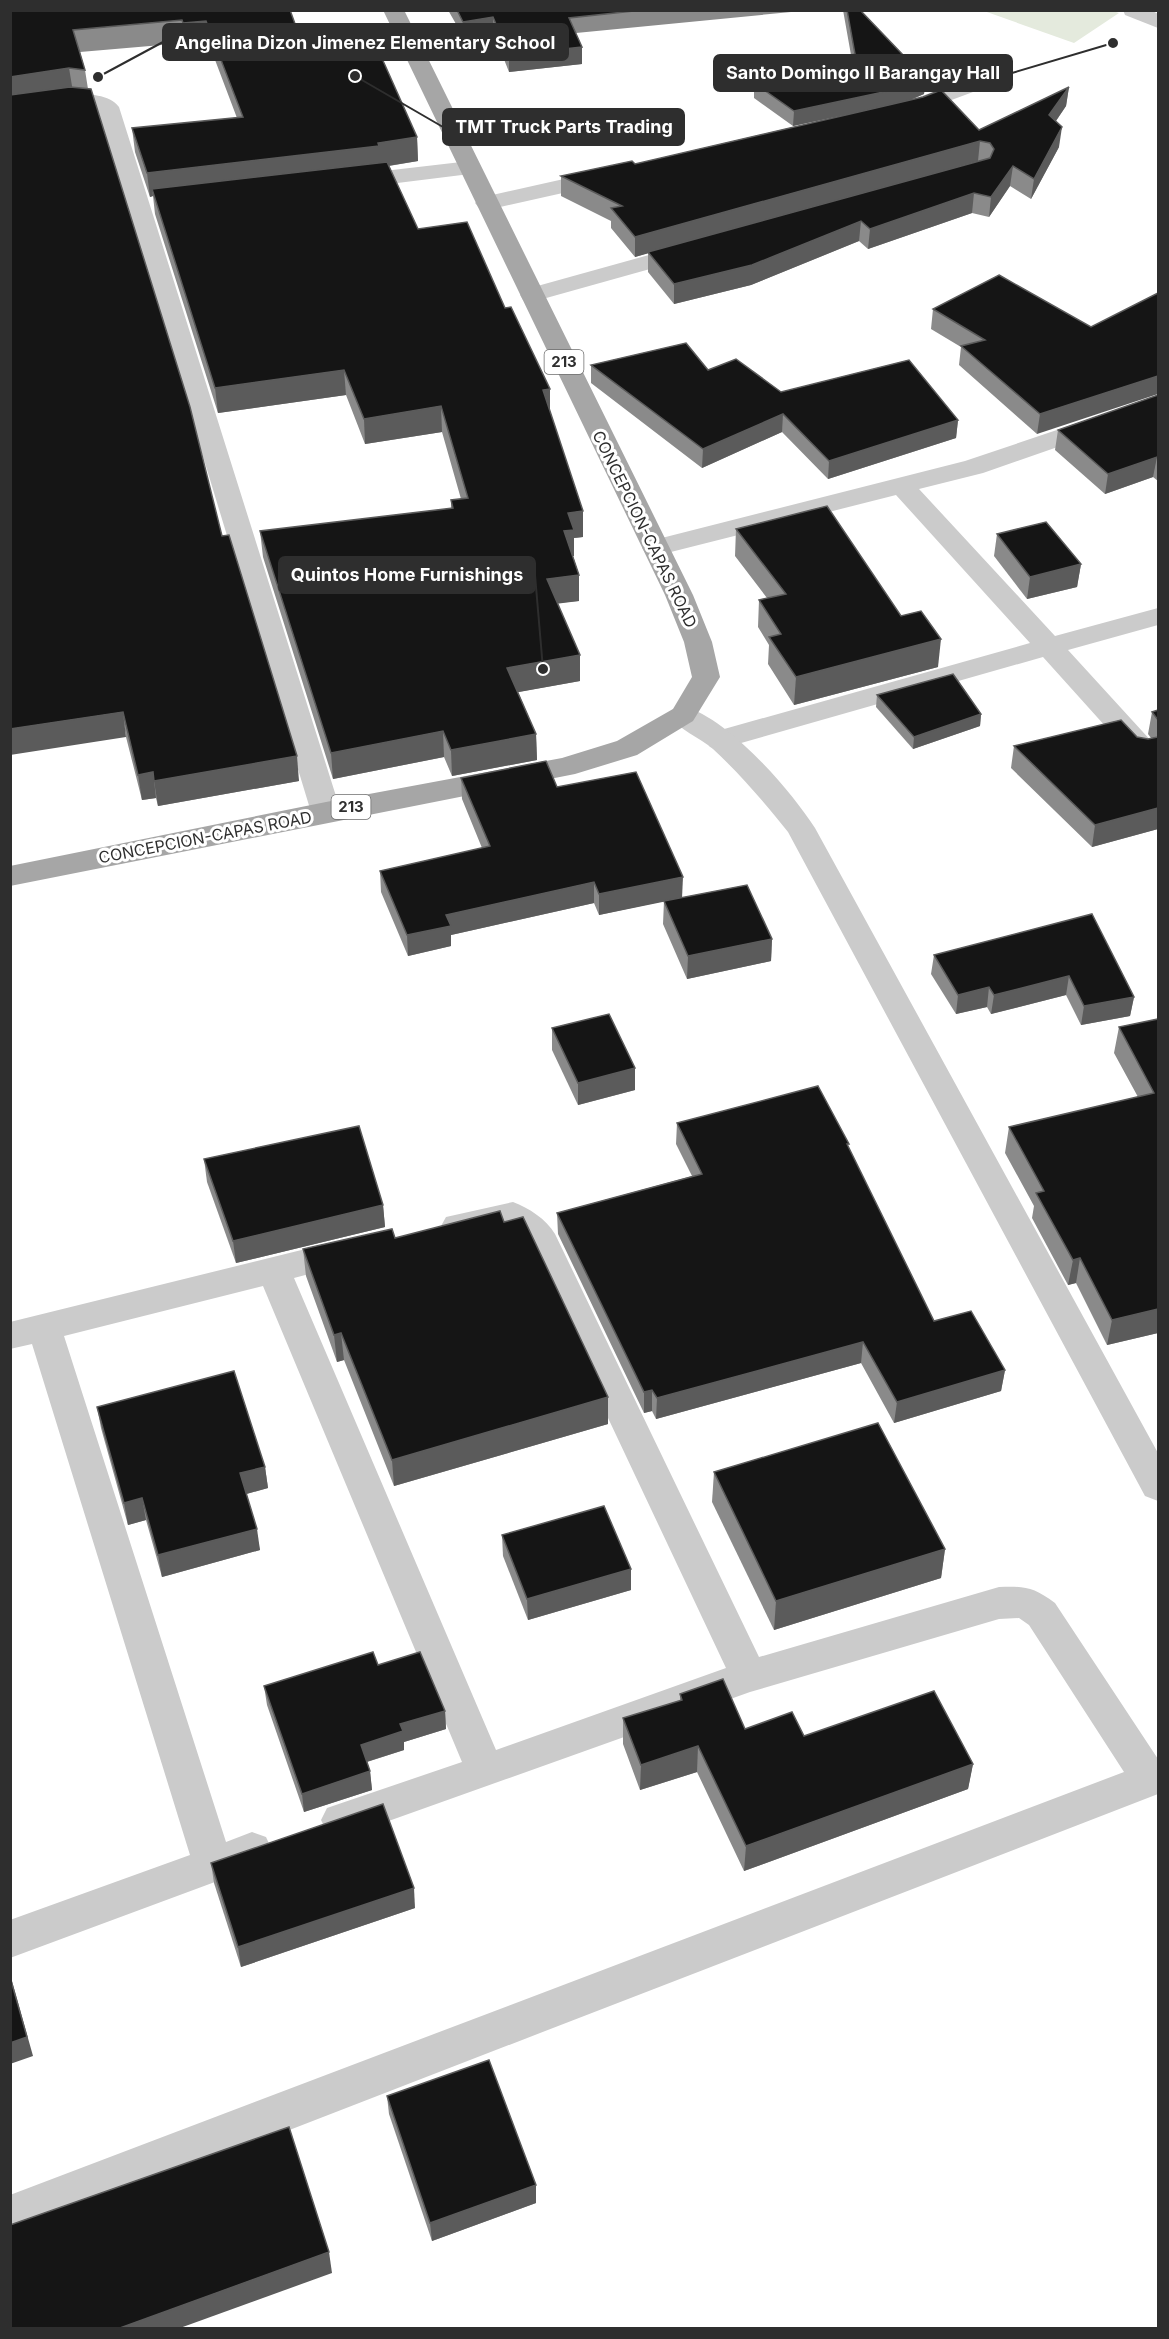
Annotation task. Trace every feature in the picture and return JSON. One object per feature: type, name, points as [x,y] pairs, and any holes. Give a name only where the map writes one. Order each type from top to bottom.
[{"type":"main road","name":"CONCEPCION-CAPAS ROAD","points":[[10,876],[326,812],[565,767],[627,748],[683,715],[706,677],[702,650],[689,614],[654,548],[393,10]]},
{"type":"street","points":[[1133,10],[1158,22]]},
{"type":"street","points":[[879,117],[913,109],[965,87]]},
{"type":"street","points":[[10,111],[79,101],[97,101],[108,107],[151,206],[326,812]]},
{"type":"street","points":[[328,184],[470,168]]},
{"type":"street","points":[[487,203],[625,173]]},
{"type":"street","points":[[532,295],[713,244]]},
{"type":"street","points":[[654,548],[974,467],[1158,404]]},
{"type":"street","points":[[901,485],[1143,750]]},
{"type":"street","points":[[720,740],[1158,616]]},
{"type":"street","points":[[683,715],[720,740],[762,779],[800,828],[1158,1486]]},
{"type":"street","points":[[423,1234],[493,1217],[513,1215],[538,1234],[749,1676]]},
{"type":"street","points":[[213,1863],[28,1332],[377,1244]]},
{"type":"street","points":[[273,1269],[485,1771]]},
{"type":"street","points":[[10,1939],[213,1863],[485,1771],[749,1676],[999,1603],[1025,1602],[1042,1614],[1154,1778],[10,2217]]},
{"type":"shaded area","points":[[984,11],[1113,11],[1119,13],[1074,43]]},
{"type":"building","points":[[10,10],[290,10],[303,46],[372,36],[417,137],[378,143],[379,146],[147,173],[132,128],[243,117],[206,21],[183,23],[182,20],[73,30],[85,70],[69,68],[10,77]]},
{"type":"building","points":[[457,10],[643,10],[569,18],[582,47],[509,55],[493,17],[463,22]]},
{"type":"building","points":[[847,10],[860,10],[926,79],[907,87],[794,111],[754,83],[855,54]]},
{"type":"building","points":[[70,87],[91,89],[190,407],[222,536],[229,535],[297,756],[154,781],[153,772],[138,775],[123,712],[10,729],[10,95]]},
{"type":"building","points":[[1069,87],[1049,115],[1062,127],[1034,179],[1013,166],[991,197],[974,193],[870,229],[861,221],[752,265],[674,284],[648,252],[990,158],[994,149],[990,143],[980,141],[635,237],[611,208],[622,206],[561,176],[632,161],[635,164],[923,97],[941,90],[979,130]]},
{"type":"building","points":[[387,162],[418,229],[467,222],[505,308],[511,307],[550,389],[543,390],[583,511],[568,513],[574,530],[564,531],[579,575],[547,579],[580,655],[507,668],[536,734],[451,750],[443,731],[331,753],[260,531],[453,508],[451,500],[468,498],[441,406],[364,419],[344,370],[215,388],[152,189]]},
{"type":"building","points":[[999,275],[1091,327],[1158,293],[1158,376],[1040,414],[961,346],[985,340],[933,309]]},
{"type":"building","points":[[686,343],[708,370],[736,359],[781,392],[909,360],[958,420],[829,461],[783,414],[703,449],[591,365]]},
{"type":"building","points":[[1158,395],[1158,458],[1108,474],[1058,430]]},
{"type":"building","points":[[827,506],[901,616],[921,611],[941,639],[796,677],[769,637],[781,634],[759,600],[786,594],[736,529]]},
{"type":"building","points":[[1046,522],[1081,564],[1030,577],[997,534]]},
{"type":"building","points":[[953,674],[981,714],[914,737],[877,695]]},
{"type":"building","points":[[1158,710],[1158,720],[1152,712]]},
{"type":"building","points":[[1121,720],[1137,737],[1148,739],[1158,737],[1158,808],[1095,825],[1014,746]]},
{"type":"building","points":[[546,761],[557,787],[636,772],[683,877],[599,894],[594,882],[446,915],[451,926],[407,935],[380,871],[490,846],[461,778]]},
{"type":"building","points":[[747,885],[772,939],[688,956],[664,901]]},
{"type":"building","points":[[1092,914],[1134,997],[1084,1006],[1069,976],[994,995],[989,987],[958,995],[934,955]]},
{"type":"building","points":[[609,1014],[635,1068],[578,1083],[552,1028]]},
{"type":"building","points":[[1158,1019],[1158,1309],[1112,1320],[1080,1258],[1073,1260],[1036,1193],[1044,1191],[1009,1127],[1154,1093],[1119,1027]]},
{"type":"building","points":[[818,1086],[849,1144],[847,1144],[934,1321],[971,1311],[1005,1370],[897,1402],[863,1342],[657,1398],[652,1390],[644,1392],[557,1213],[702,1174],[677,1123]]},
{"type":"building","points":[[359,1126],[383,1205],[233,1241],[204,1159]]},
{"type":"building","points":[[500,1211],[504,1222],[523,1217],[608,1397],[392,1460],[341,1333],[334,1335],[303,1249],[392,1229],[395,1238]]},
{"type":"building","points":[[234,1371],[265,1467],[240,1473],[257,1529],[158,1555],[142,1498],[124,1503],[97,1407]]},
{"type":"building","points":[[878,1423],[945,1549],[776,1601],[714,1472]]},
{"type":"building","points":[[604,1506],[631,1569],[527,1599],[502,1535]]},
{"type":"building","points":[[373,1652],[378,1665],[420,1652],[445,1711],[400,1724],[403,1731],[361,1745],[370,1771],[302,1794],[264,1686]]},
{"type":"building","points":[[723,1679],[745,1729],[792,1712],[804,1736],[934,1691],[973,1764],[746,1846],[698,1746],[641,1765],[623,1718],[682,1700],[680,1694]]},
{"type":"building","points":[[383,1804],[414,1888],[238,1947],[211,1863]]},
{"type":"building","points":[[10,1977],[27,2037],[10,2043]]},
{"type":"building","points":[[489,2060],[536,2185],[430,2223],[387,2096]]},
{"type":"building","points":[[289,2127],[329,2252],[120,2328],[10,2328],[10,2225]]},
{"type":"place","name":"Santo Domingo II Barangay Hall","points":[[1113,43]]},
{"type":"place","name":"TMT Truck Parts Trading","points":[[355,76]]},
{"type":"place","name":"Angelina Dizon Jimenez Elementary School","points":[[98,77]]},
{"type":"place","name":"Quintos Home Furnishings","points":[[543,669]]}]
